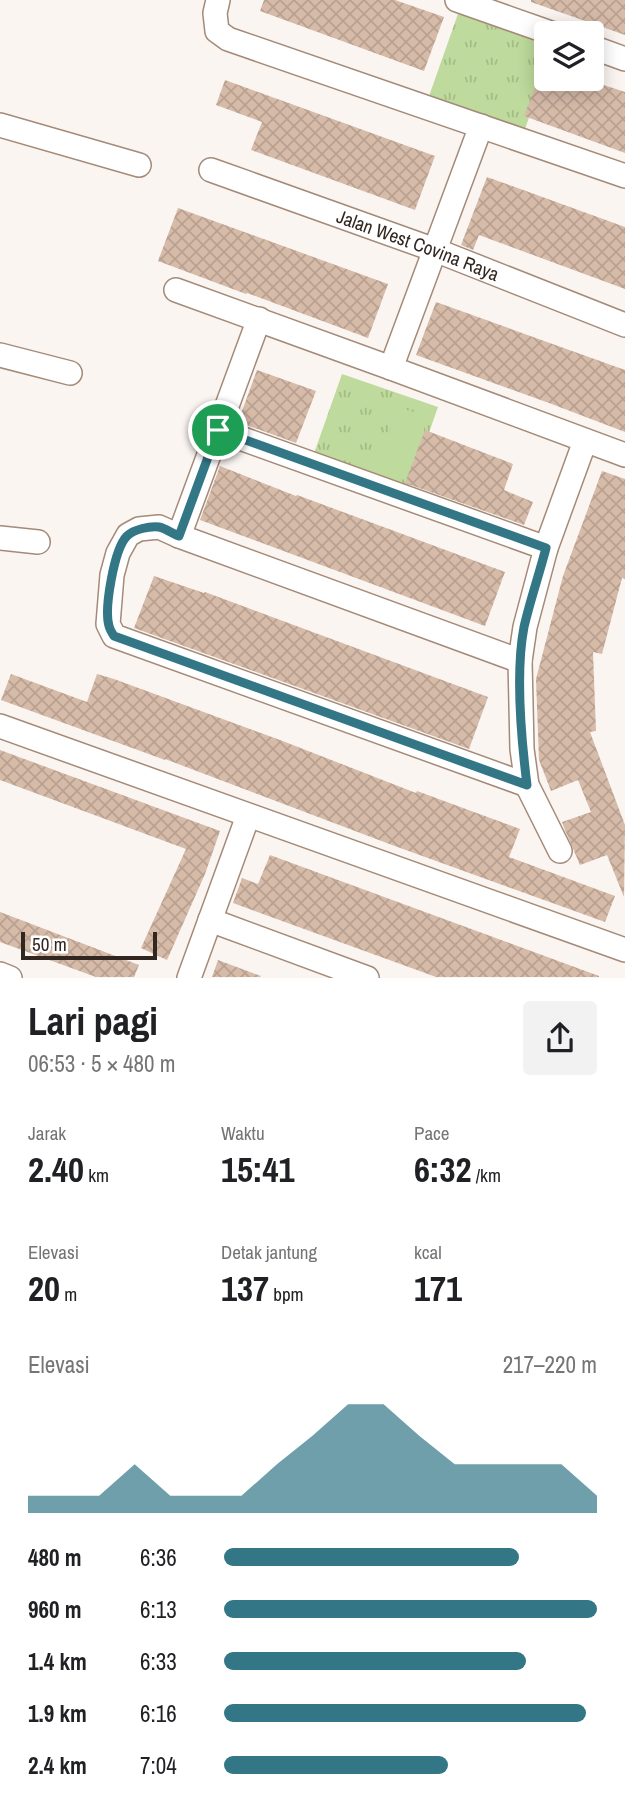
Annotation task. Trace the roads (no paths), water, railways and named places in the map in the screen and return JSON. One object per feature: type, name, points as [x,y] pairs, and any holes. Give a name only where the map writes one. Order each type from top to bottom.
[{"type":"street","points":[[218,0],[215,13],[217,31],[228,39],[625,176]]},
{"type":"street","points":[[457,0],[534,27]]},
{"type":"street","points":[[604,51],[625,59]]},
{"type":"street","points":[[0,125],[138,165]]},
{"type":"street","points":[[391,368],[481,126]]},
{"type":"street","name":"Jalan West Covina Raya","points":[[212,170],[435,250],[625,325]]},
{"type":"street","points":[[176,290],[625,455]]},
{"type":"street","points":[[179,536],[258,319]]},
{"type":"street","points":[[0,355],[70,373]]},
{"type":"street","points":[[218,430],[546,548]]},
{"type":"street","points":[[561,851],[527,785],[522,749],[520,661],[524,627],[546,548],[584,440]]},
{"type":"street","points":[[520,661],[159,527],[139,529],[128,535],[118,553],[112,575],[108,624],[114,636],[527,785]]},
{"type":"street","points":[[0,538],[38,542]]},
{"type":"street","points":[[0,726],[625,950]]},
{"type":"street","points":[[189,978],[248,816]]},
{"type":"street","points":[[210,920],[367,978]]},
{"type":"street","points":[[0,974],[10,978]]}]
